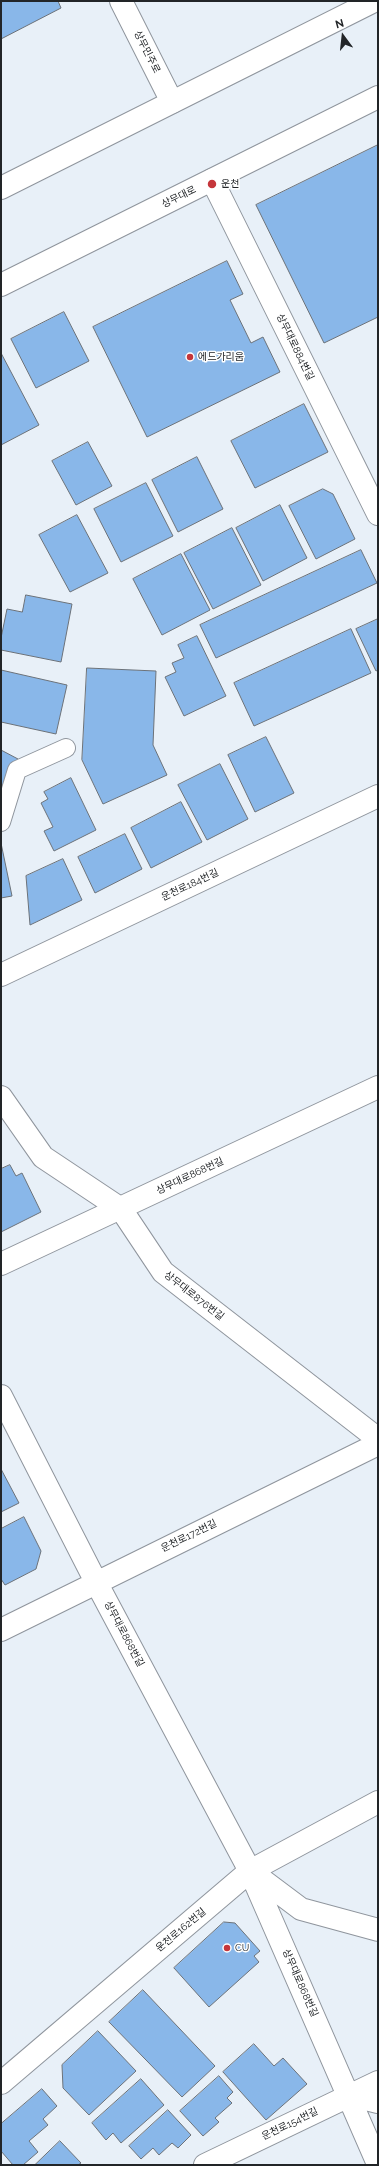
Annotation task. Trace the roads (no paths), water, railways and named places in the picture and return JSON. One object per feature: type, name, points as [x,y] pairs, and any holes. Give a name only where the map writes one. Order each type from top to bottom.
[{"type":"street","name":"상무민주로","points":[[121,1],[172,102]]},
{"type":"street","points":[[1,188],[374,1]]},
{"type":"street","name":"상무대로","points":[[1,285],[378,98]]},
{"type":"street","name":"상무대로884번길","points":[[212,180],[369,475],[378,514]]},
{"type":"street","name":"운천로184번길","points":[[1,975],[378,796]]},
{"type":"street","name":"상무대로868번길","points":[[1,1264],[121,1209],[378,1087]]},
{"type":"street","name":"상무대로876번길","points":[[1,1098],[43,1157],[121,1209],[163,1272],[378,1439]]},
{"type":"street","name":"상무대로868번길","points":[[1,1396],[96,1582],[250,1871],[350,2095],[378,2164]]},
{"type":"street","name":"운천로172번길","points":[[1,1630],[378,1444]]},
{"type":"street","name":"운천로162번길","points":[[1,2083],[250,1871],[378,1802]]},
{"type":"street","name":"상무대로868번길","points":[[250,1871],[301,1909],[378,1930]]},
{"type":"street","points":[[350,2095],[378,2082]]},
{"type":"street","points":[[350,2095],[378,2102]]},
{"type":"street","name":"운천로154번길","points":[[205,2165],[350,2095]]},
{"type":"lane","points":[[1,822],[18,770],[66,748]]},
{"type":"place","name":"운천","points":[[212,184]]},
{"type":"place","name":"에드가리움","points":[[190,357]]},
{"type":"place","name":"CU","points":[[227,1948]]}]
